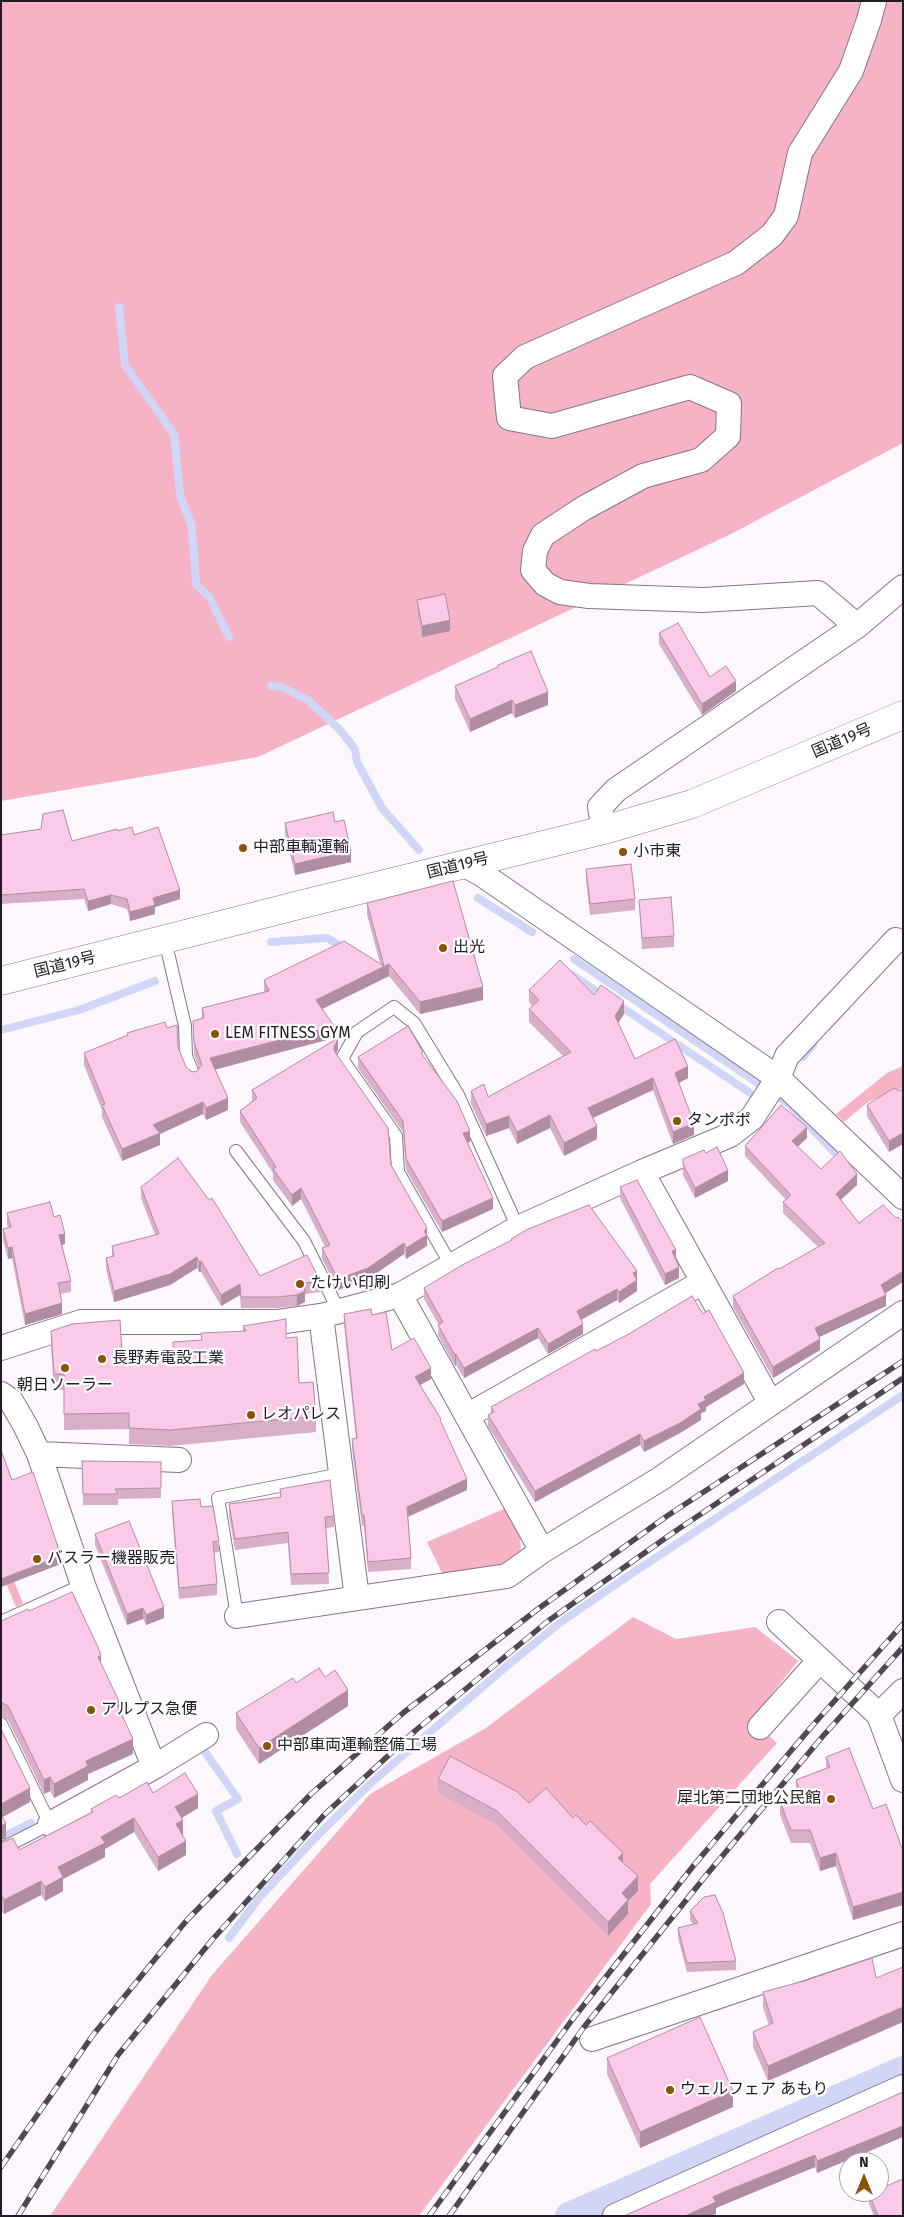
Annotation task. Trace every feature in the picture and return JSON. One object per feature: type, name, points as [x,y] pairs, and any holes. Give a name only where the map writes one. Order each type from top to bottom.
[{"type":"highway","name":"国道19号","points":[[1,981],[296,905],[604,830],[692,804],[903,716]]},
{"type":"street","points":[[857,626],[818,593],[703,600],[665,599],[589,596],[560,592],[545,584],[533,570],[536,551],[543,535],[584,508],[643,476],[701,460],[728,436],[729,404],[690,387],[552,426],[510,418],[505,376],[525,357],[736,263],[772,235],[786,216],[800,153],[850,71],[874,1]]},
{"type":"street","points":[[604,830],[600,807],[616,790],[857,626],[903,587]]},
{"type":"street","points":[[465,865],[483,875],[893,1176],[903,1197]]},
{"type":"street","points":[[1,1348],[81,1322],[278,1322],[330,1313],[400,1295],[518,1228],[730,1135],[752,1118],[772,1087],[787,1056],[896,940]]},
{"type":"street","points":[[642,1172],[770,1402]]},
{"type":"street","points":[[467,1416],[703,1282]]},
{"type":"street","points":[[400,1295],[542,1551]]},
{"type":"street","points":[[330,1313],[341,1474],[357,1598]]},
{"type":"street","points":[[237,1616],[507,1576],[542,1551],[660,1479],[770,1402],[903,1313]]},
{"type":"street","points":[[1,1394],[11,1401],[26,1425],[39,1454],[83,1585],[154,1767]]},
{"type":"street","points":[[39,1454],[179,1460]]},
{"type":"street","points":[[779,1622],[879,1715],[903,1780]]},
{"type":"street","points":[[760,1728],[820,1660]]},
{"type":"street","points":[[879,1715],[903,1691]]},
{"type":"street","points":[[50,1824],[154,1767],[206,1735]]},
{"type":"street","points":[[592,2039],[903,1934]]},
{"type":"street","points":[[615,2216],[903,2087]]},
{"type":"lane","points":[[165,940],[185,1026],[186,1056],[194,1076]]},
{"type":"lane","points":[[451,1265],[398,1172],[396,1136],[342,1059],[357,1032],[394,1007],[414,1023],[458,1095],[518,1228]]},
{"type":"lane","points":[[236,1151],[304,1241],[330,1313]]},
{"type":"lane","points":[[237,1616],[218,1498],[341,1474]]},
{"type":"lane","points":[[1,1622],[83,1585]]},
{"type":"lane","points":[[1,1724],[50,1824],[1,1849]]},
{"type":"shaded area","points":[[1,1],[903,1],[903,443],[731,534],[258,757],[1,801]]},
{"type":"shaded area","points":[[903,1066],[903,1088],[868,1102],[844,1122],[836,1114],[887,1073]]},
{"type":"shaded area","points":[[506,1508],[520,1532],[521,1556],[501,1570],[444,1577],[427,1542]]},
{"type":"shaded area","points":[[1,1549],[23,1603],[16,1607],[1,1571]]},
{"type":"shaded area","points":[[633,1617],[676,1639],[755,1627],[798,1661],[751,1720],[777,1743],[650,1884],[651,1904],[419,2216],[50,2216],[212,1975],[370,1794],[486,1728]]},
{"type":"building","points":[[445,594],[450,620],[422,626],[417,600]]},
{"type":"building","points":[[678,623],[710,677],[726,666],[736,681],[702,704],[659,633]]},
{"type":"building","points":[[531,651],[548,692],[515,705],[512,700],[470,719],[455,686]]},
{"type":"building","points":[[63,810],[72,841],[117,829],[117,831],[132,827],[134,835],[158,827],[180,890],[153,898],[155,905],[130,912],[127,899],[111,895],[88,901],[84,889],[1,895],[1,835],[41,829],[43,814]]},
{"type":"building","points":[[333,812],[335,822],[344,820],[351,851],[295,864],[285,823]]},
{"type":"building","points":[[631,864],[635,899],[590,904],[586,869]]},
{"type":"building","points":[[453,881],[483,987],[420,1002],[389,964],[316,1000],[334,1026],[210,1058],[228,1098],[206,1108],[203,1102],[153,1125],[160,1133],[122,1149],[102,1105],[105,1104],[84,1053],[128,1035],[127,1033],[165,1022],[167,1028],[177,1025],[178,1047],[186,1067],[192,1072],[197,1071],[202,1065],[194,1042],[193,1021],[204,1018],[202,1008],[269,991],[264,980],[344,941],[384,966],[367,903]]},
{"type":"building","points":[[671,897],[674,936],[642,938],[639,900]]},
{"type":"building","points":[[560,960],[594,995],[601,985],[624,1001],[615,1016],[635,1059],[675,1039],[688,1066],[675,1073],[694,1123],[673,1132],[653,1078],[588,1108],[597,1126],[564,1143],[550,1115],[517,1132],[509,1116],[486,1124],[471,1091],[484,1084],[488,1097],[571,1052],[529,1009],[539,1000],[529,990]]},
{"type":"building","points":[[408,1026],[423,1052],[421,1053],[457,1101],[470,1131],[463,1133],[493,1198],[442,1221],[406,1159],[403,1121],[358,1057]]},
{"type":"building","points":[[338,1038],[334,1048],[335,1052],[388,1128],[391,1165],[427,1228],[424,1231],[427,1235],[406,1248],[404,1243],[368,1268],[338,1279],[322,1248],[330,1245],[301,1188],[292,1195],[273,1169],[276,1167],[240,1111],[257,1098],[252,1090]]},
{"type":"building","points":[[894,1088],[899,1091],[903,1089],[903,1133],[889,1141],[867,1105]]},
{"type":"building","points":[[781,1105],[807,1127],[792,1141],[821,1169],[840,1151],[857,1174],[836,1194],[859,1223],[883,1205],[903,1222],[903,1271],[881,1285],[886,1295],[815,1328],[820,1339],[773,1367],[733,1296],[778,1268],[825,1243],[783,1202],[791,1195],[745,1146]]},
{"type":"building","points":[[717,1147],[728,1170],[695,1188],[683,1164],[683,1159],[704,1150],[706,1153]]},
{"type":"building","points":[[178,1158],[209,1200],[212,1198],[260,1276],[307,1255],[320,1281],[304,1283],[305,1291],[297,1295],[241,1297],[240,1284],[221,1295],[197,1257],[170,1274],[114,1291],[106,1258],[114,1256],[112,1246],[159,1234],[141,1187]]},
{"type":"building","points":[[637,1180],[676,1250],[672,1251],[679,1267],[665,1274],[620,1187]]},
{"type":"building","points":[[50,1202],[54,1217],[60,1215],[65,1234],[59,1235],[71,1281],[58,1283],[62,1303],[25,1314],[12,1247],[8,1248],[3,1229],[11,1227],[7,1213]]},
{"type":"building","points":[[589,1205],[637,1271],[633,1273],[637,1280],[619,1292],[617,1289],[577,1311],[583,1324],[548,1344],[538,1328],[464,1368],[438,1325],[443,1322],[424,1288],[462,1265],[512,1240],[528,1229]]},
{"type":"building","points":[[692,1296],[703,1314],[709,1310],[744,1373],[704,1397],[706,1400],[698,1404],[701,1409],[680,1423],[644,1441],[640,1434],[535,1491],[488,1415],[494,1412],[491,1407],[595,1349],[596,1351],[627,1335]]},
{"type":"building","points":[[371,1309],[372,1315],[386,1312],[392,1350],[414,1338],[431,1368],[415,1377],[441,1419],[467,1479],[407,1507],[411,1558],[368,1562],[364,1515],[362,1515],[352,1439],[357,1438],[344,1314]]},
{"type":"building","points":[[286,1319],[286,1338],[297,1337],[299,1383],[313,1382],[316,1416],[170,1430],[129,1428],[129,1413],[64,1414],[64,1374],[54,1374],[51,1331],[72,1324],[120,1320],[122,1353],[164,1353],[164,1349],[173,1349],[173,1342],[202,1340],[201,1333],[246,1331],[243,1326]]},
{"type":"building","points":[[1,1450],[12,1480],[33,1472],[61,1556],[1,1579]]},
{"type":"building","points":[[82,1461],[161,1462],[161,1488],[115,1489],[118,1494],[83,1494]]},
{"type":"building","points":[[330,1480],[334,1516],[325,1517],[329,1573],[291,1574],[288,1532],[235,1539],[229,1504],[281,1497],[280,1489]]},
{"type":"building","points":[[200,1499],[201,1507],[213,1506],[219,1541],[213,1542],[217,1584],[179,1588],[172,1501]]},
{"type":"building","points":[[129,1521],[164,1607],[146,1615],[143,1608],[127,1614],[95,1534]]},
{"type":"building","points":[[72,1592],[97,1645],[101,1655],[98,1657],[119,1701],[116,1702],[133,1739],[86,1761],[88,1766],[54,1784],[50,1777],[44,1780],[8,1706],[1,1702],[1,1621]]},
{"type":"building","points":[[319,1668],[325,1677],[335,1670],[348,1690],[259,1748],[236,1713],[293,1678],[296,1683]]},
{"type":"building","points":[[1,1729],[30,1788],[1,1804]]},
{"type":"building","points":[[849,1748],[873,1809],[886,1804],[903,1851],[903,1892],[853,1907],[836,1853],[820,1858],[810,1830],[791,1830],[780,1802],[801,1794],[796,1780],[830,1767],[826,1757]]},
{"type":"building","points":[[450,1756],[516,1791],[529,1803],[546,1788],[573,1818],[576,1815],[586,1825],[590,1821],[623,1853],[618,1858],[638,1876],[622,1893],[628,1900],[608,1922],[497,1811],[438,1779]]},
{"type":"building","points":[[185,1773],[198,1794],[175,1807],[183,1820],[176,1824],[186,1841],[158,1857],[134,1818],[101,1837],[105,1843],[58,1867],[63,1877],[45,1887],[41,1881],[4,1900],[1,1894],[1,1843],[13,1838],[19,1850],[93,1812],[91,1809],[116,1795],[119,1798],[147,1782],[153,1793]]},
{"type":"building","points":[[1,1815],[6,1823],[1,1826]]},
{"type":"building","points":[[715,1895],[723,1913],[736,1961],[687,1963],[678,1928],[698,1923],[690,1911],[704,1897]]},
{"type":"building","points":[[872,1958],[876,1978],[903,1967],[903,2007],[768,2066],[753,2032],[773,2023],[763,1992],[804,1981]]},
{"type":"building","name":"ウェルフェア あもり","points":[[700,2017],[733,2091],[640,2132],[607,2058]]},
{"type":"building","points":[[903,2092],[903,2126],[817,2161],[815,2155],[726,2191],[713,2197],[716,2202],[685,2216],[624,2216]]},
{"type":"building","points":[[903,2179],[903,2216],[878,2216],[873,2202],[889,2202],[889,2185]]},
{"type":"waterway","points":[[119,307],[125,365],[174,434],[180,495],[192,527],[196,584],[210,598],[229,637]]},
{"type":"waterway","points":[[271,686],[282,687],[309,701],[340,730],[355,749],[357,762],[382,808],[419,850]]},
{"type":"waterway","points":[[478,898],[532,932]]},
{"type":"waterway","points":[[271,942],[327,938],[345,949]]},
{"type":"waterway","points":[[574,959],[790,1105],[834,1152]]},
{"type":"waterway","points":[[571,974],[605,997]]},
{"type":"waterway","points":[[1,1030],[79,1010],[155,981]]},
{"type":"waterway","points":[[617,1004],[750,1093]]},
{"type":"waterway","points":[[803,1057],[813,1045]]},
{"type":"waterway","points":[[229,1938],[259,1898],[318,1835],[371,1783],[561,1622],[903,1395]]},
{"type":"waterway","points":[[203,1749],[238,1799],[216,1811],[237,1854]]},
{"type":"waterway","points":[[1,1838],[31,1823]]},
{"type":"waterway","points":[[569,2216],[903,2070]]},
{"type":"railway","points":[[1,2167],[93,2035],[187,1920],[311,1794],[403,1713],[538,1609],[667,1516],[903,1361]]},
{"type":"railway","points":[[18,2216],[118,2055],[212,1940],[325,1814],[416,1730],[548,1621],[677,1530],[903,1378]]},
{"type":"railway","points":[[429,2216],[572,2020],[694,1865],[813,1725],[903,1624]]},
{"type":"railway","points":[[449,2216],[584,2027],[708,1873],[823,1736],[903,1647]]},
{"type":"place","name":"中部車輌運輸","points":[[243,848]]},
{"type":"place","name":"小市東","points":[[623,852]]},
{"type":"place","name":"出光","points":[[443,948]]},
{"type":"place","name":"LEM FITNESS GYM","points":[[215,1034]]},
{"type":"place","name":"タンポポ","points":[[677,1121]]},
{"type":"place","name":"たけい印刷","points":[[300,1284]]},
{"type":"place","name":"長野寿電設工業","points":[[102,1359]]},
{"type":"place","name":"朝日ソーラー","points":[[65,1368]]},
{"type":"place","name":"レオパレス","points":[[251,1415]]},
{"type":"place","name":"バスラー機器販売","points":[[37,1559]]},
{"type":"place","name":"アルプス急便","points":[[91,1710]]},
{"type":"place","name":"中部車両運輸整備工場","points":[[267,1746]]},
{"type":"place","name":"犀北第二団地公民館","points":[[831,1799]]},
{"type":"place","name":"ウェルフェア あもり","points":[[670,2090]]}]
